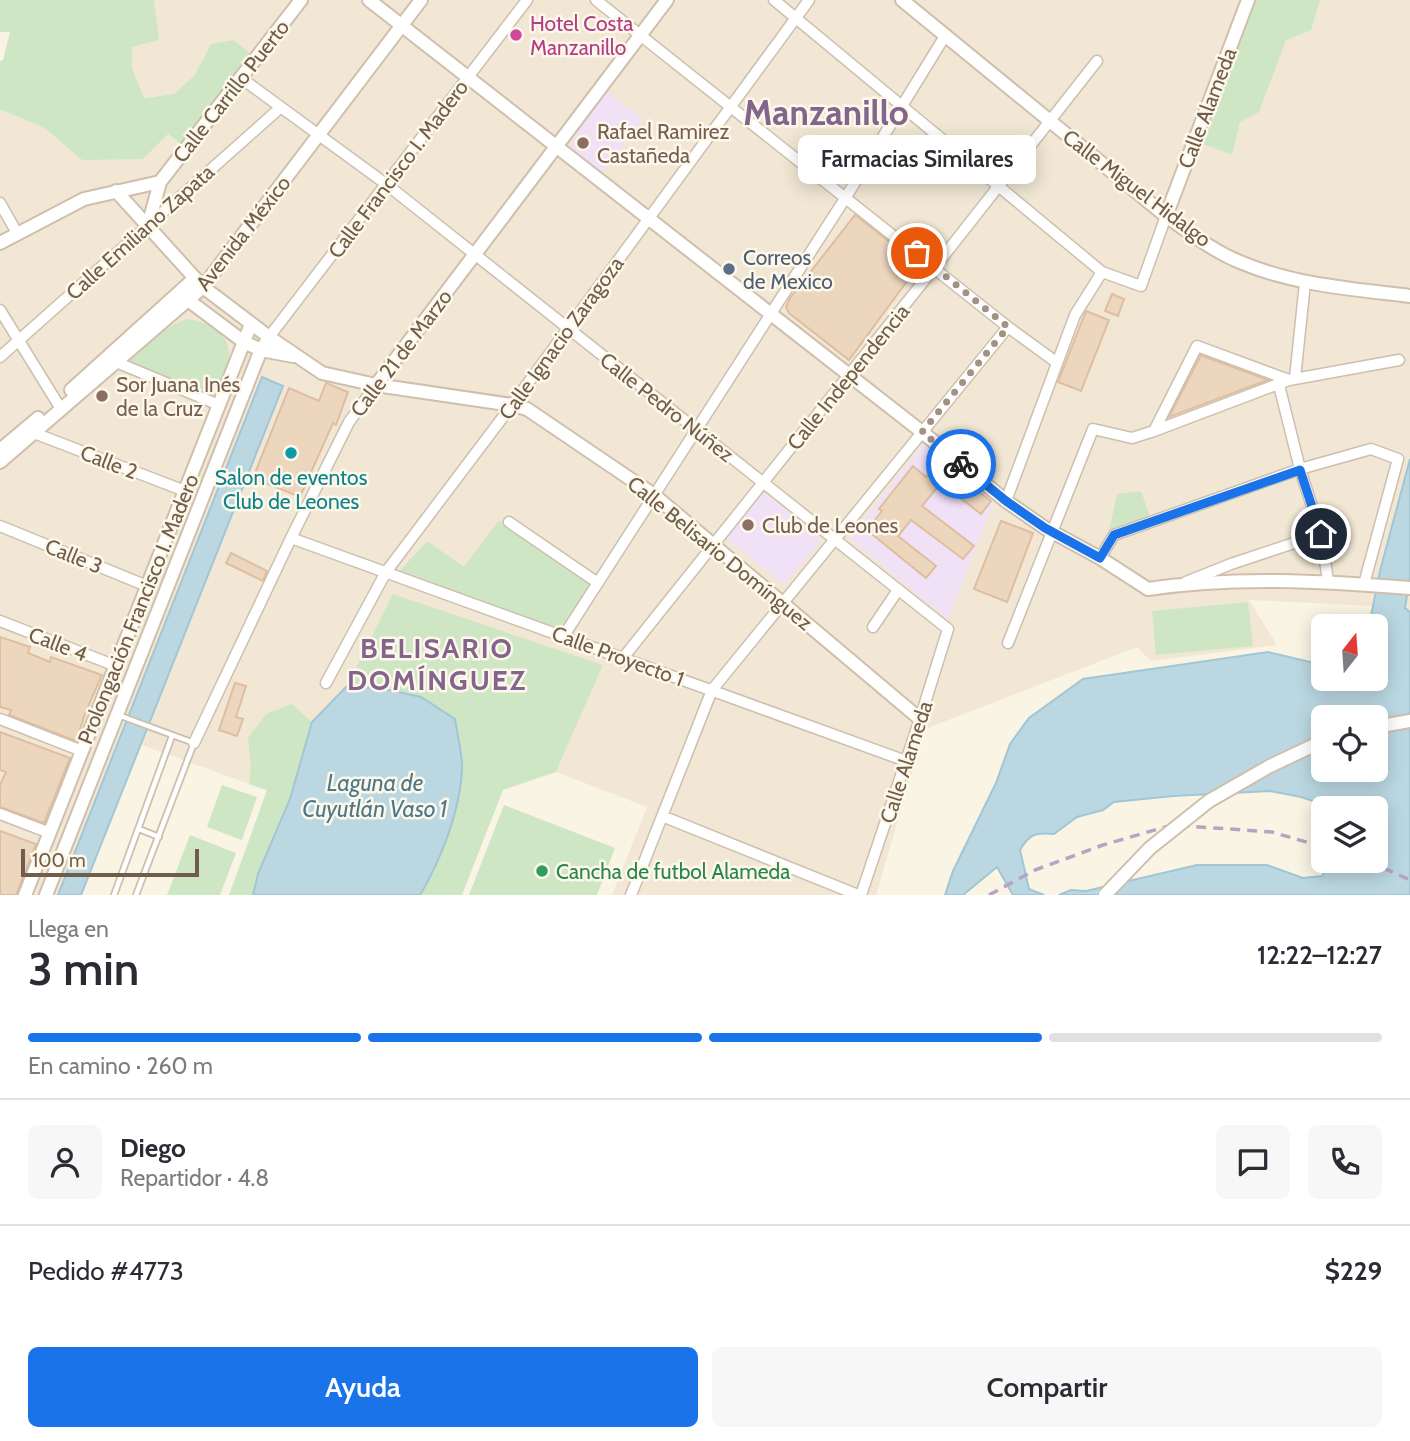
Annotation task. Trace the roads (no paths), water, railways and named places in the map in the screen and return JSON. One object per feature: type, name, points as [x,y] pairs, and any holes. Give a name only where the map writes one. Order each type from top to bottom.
[{"type":"street","name":"Calle Carrillo Puerto","points":[[148,226],[160,182],[302,0]]},
{"type":"street","points":[[369,0],[922,432],[1006,501],[1148,589],[1182,584],[1328,581],[1410,588]]},
{"type":"street","name":"Avenida México","points":[[0,450],[116,362],[188,300],[199,282],[318,136],[421,0]]},
{"type":"street","name":"Calle Francisco I. Madero","points":[[269,337],[527,0]]},
{"type":"street","points":[[596,0],[1008,327],[1056,362]]},
{"type":"street","name":"Calle 21 de Marzo","points":[[194,743],[349,422],[667,0]]},
{"type":"street","points":[[774,0],[1102,272],[1140,286],[1166,216]]},
{"type":"street","name":"Calle Ignacio Zaragoza","points":[[326,683],[386,572],[809,0]]},
{"type":"street","name":"Calle Miguel Hidalgo","points":[[902,0],[1166,216],[1203,242],[1239,261],[1305,283],[1410,296]]},
{"type":"street","name":"Calle Alameda","points":[[1166,216],[1248,0]]},
{"type":"street","points":[[564,636],[846,197],[945,36]]},
{"type":"street","name":"Calle Independencia","points":[[623,658],[1097,61]]},
{"type":"street","name":"Calle Pedro Núñez","points":[[241,78],[386,184],[948,629]]},
{"type":"street","name":"Calle Emiliano Zapata","points":[[0,357],[280,108]]},
{"type":"street","name":"Calle Carrillo Puerto","points":[[0,243],[84,199],[160,182]]},
{"type":"street","name":"Calle Belisario Domínguez","points":[[116,191],[199,282],[251,324],[321,373],[376,385],[512,405],[527,410],[654,495],[920,719]]},
{"type":"street","points":[[0,203],[18,233]]},
{"type":"street","points":[[1006,501],[1075,314],[1102,272]]},
{"type":"street","name":"Avenida México","points":[[0,462],[199,282]]},
{"type":"street","points":[[1305,283],[1288,381],[1300,470],[1321,534],[1328,581]]},
{"type":"street","points":[[188,300],[244,342],[261,350],[297,356]]},
{"type":"street","points":[[0,310],[59,406]]},
{"type":"street","name":"Prolongación Francisco I. Madero","points":[[25,895],[251,324]]},
{"type":"street","points":[[631,895],[712,690],[1008,327]]},
{"type":"street","name":"Prolongación Francisco I. Madero","points":[[47,895],[121,716],[145,644],[261,350],[269,337]]},
{"type":"street","points":[[1154,431],[1197,346],[1288,381]]},
{"type":"street","points":[[1008,643],[1093,429],[1132,438],[1288,381],[1399,360]]},
{"type":"street","points":[[116,362],[219,405]]},
{"type":"street","name":"Calle 2","points":[[34,433],[185,491]]},
{"type":"street","points":[[1100,558],[1114,535],[1300,470],[1371,449],[1398,459],[1367,584]]},
{"type":"street","points":[[509,522],[598,583]]},
{"type":"street","name":"Calle 3","points":[[0,526],[147,586]]},
{"type":"street","points":[[1182,584],[1231,564],[1321,534]]},
{"type":"street","name":"Calle Proyecto 1","points":[[291,538],[906,761]]},
{"type":"street","points":[[873,627],[898,590]]},
{"type":"street","name":"Calle 4","points":[[0,621],[116,666]]},
{"type":"street","name":"Calle Alameda","points":[[860,895],[948,629]]},
{"type":"street","points":[[128,634],[145,644]]},
{"type":"street","points":[[0,719],[82,751]]},
{"type":"street","points":[[1388,725],[1410,720]]},
{"type":"street","points":[[1105,895],[1150,848],[1209,801],[1270,766],[1311,747]]},
{"type":"street","points":[[66,793],[84,801]]},
{"type":"street","points":[[0,814],[50,833]]},
{"type":"street","points":[[662,816],[860,895]]},
{"type":"lane","points":[[121,716],[194,743],[136,895]]},
{"type":"lane","points":[[114,895],[173,736]]},
{"type":"lane","points":[[139,829],[159,837]]},
{"type":"water","points":[[262,377],[283,386],[81,895],[58,895]]},
{"type":"water","points":[[1410,459],[1410,577],[1405,608],[1410,612],[1410,895],[1059,895],[1071,890],[1086,891],[1197,865],[1267,865],[1303,878],[1322,876],[1324,873],[1388,873],[1388,796],[1311,796],[1311,800],[1270,791],[1114,802],[1103,810],[1077,817],[1054,834],[1034,835],[1023,845],[1020,850],[1029,889],[1044,895],[1013,895],[997,867],[963,895],[945,895],[953,871],[996,783],[1010,744],[1029,718],[1083,679],[1268,652],[1311,662],[1311,691],[1388,691],[1388,614],[1371,614]]},
{"type":"water","name":"Laguna de Cuyutlán Vaso 1","points":[[347,686],[384,689],[421,697],[455,719],[462,761],[461,783],[454,817],[435,866],[420,895],[253,895],[258,874],[290,799],[312,722]]},
{"type":"railway","points":[[989,895],[1035,870],[1103,845],[1172,825],[1272,832],[1311,843]]},
{"type":"railway","points":[[1388,870],[1410,880]]},
{"type":"place","name":"Hotel Costa Manzanillo","points":[[516,35]]},
{"type":"place","name":"Rafael Ramirez Castañeda","points":[[583,143]]},
{"type":"place","name":"Farmacias Similares","points":[[917,253]]},
{"type":"place","name":"Correos de Mexico","points":[[729,269]]},
{"type":"place","name":"Sor Juana Inés de la Cruz","points":[[102,396]]},
{"type":"place","name":"Salon de eventos Club de Leones","points":[[291,453]]},
{"type":"place","name":"Club de Leones","points":[[748,525]]},
{"type":"place","name":"Cancha de futbol Alameda","points":[[542,871]]},
{"type":"district","name":"Manzanillo","points":[[826,112]]},
{"type":"district","name":"BELISARIO DOMÍNGUEZ","points":[[437,664]]}]
